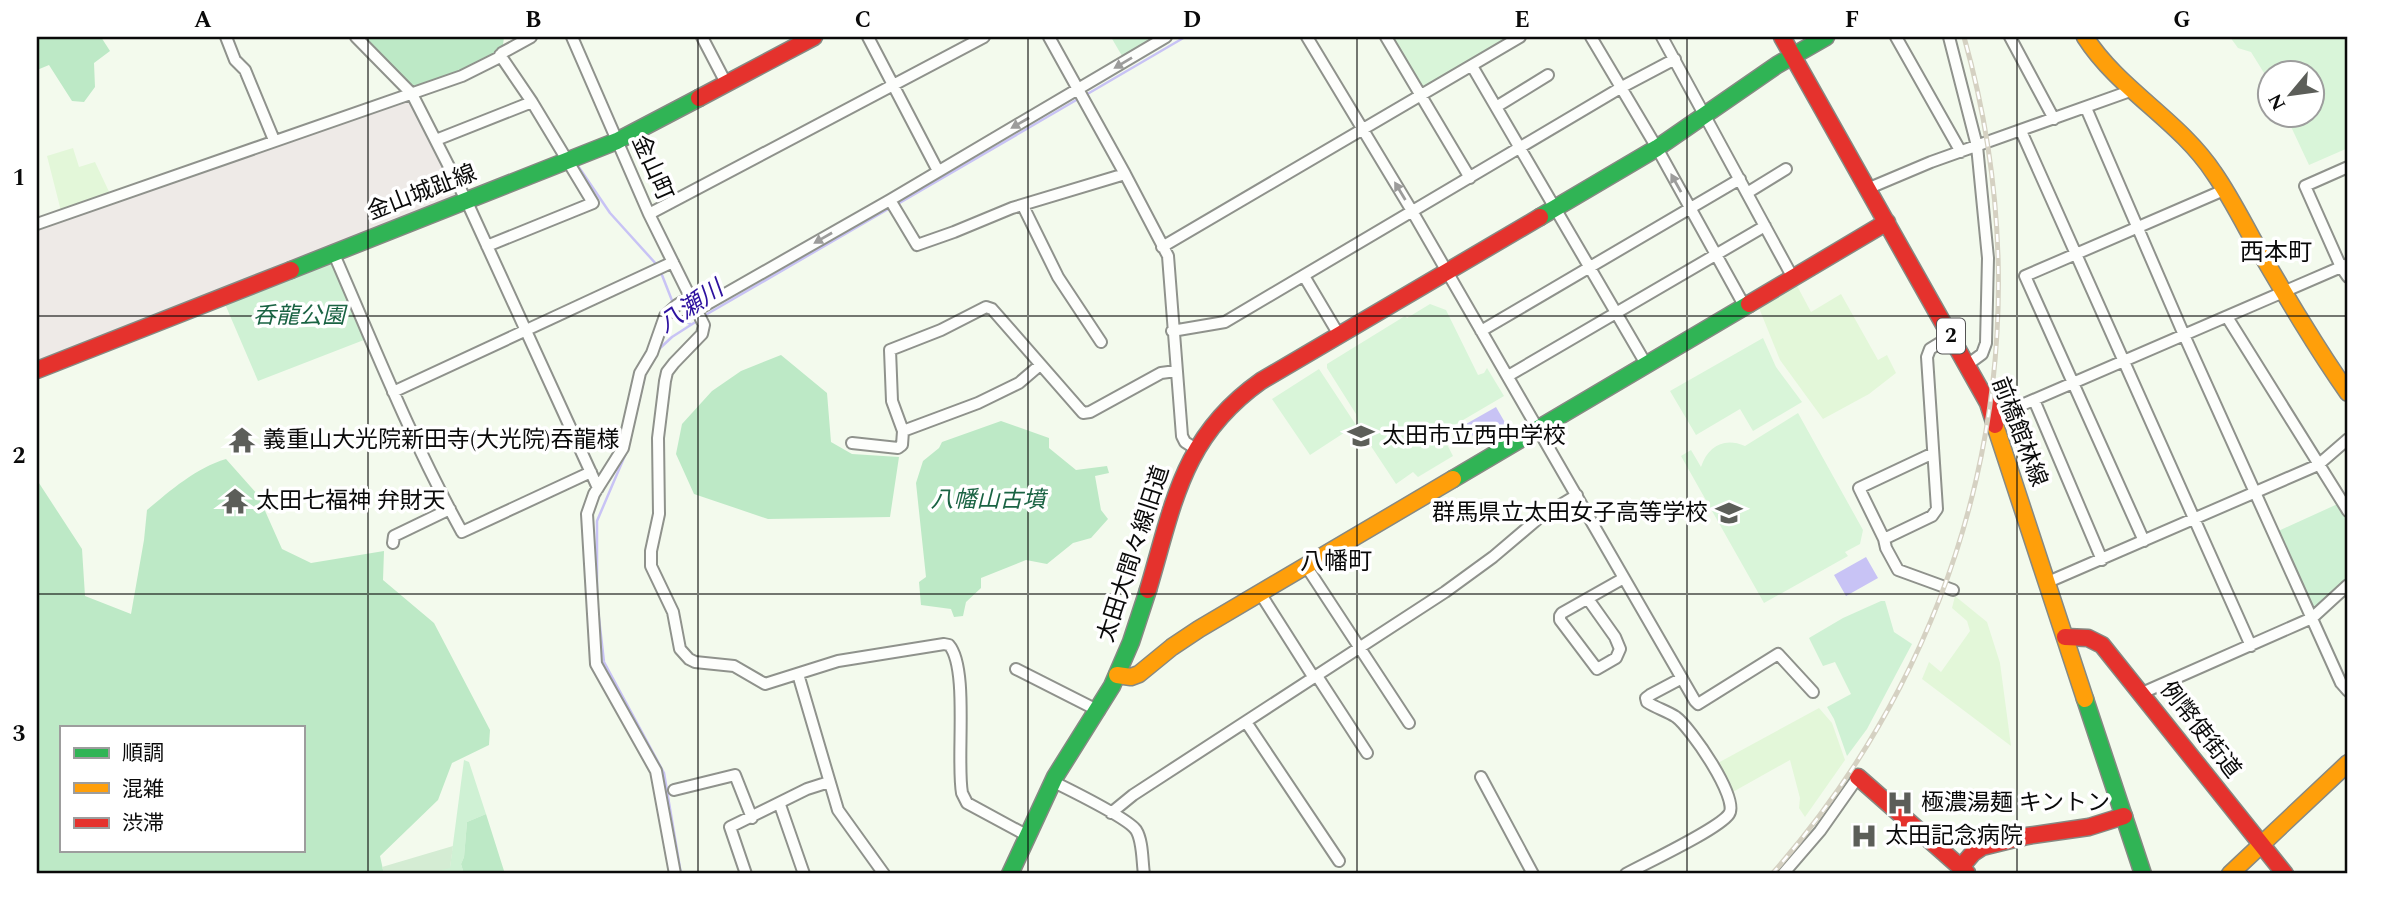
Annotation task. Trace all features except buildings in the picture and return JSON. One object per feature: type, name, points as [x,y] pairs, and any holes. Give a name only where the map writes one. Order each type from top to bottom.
[{"type":"street","points":[[226,37],[235,60],[245,70],[274,140]]},
{"type":"street","points":[[356,37],[412,94],[488,246],[598,488]]},
{"type":"street","points":[[37,224],[462,76],[531,37]]},
{"type":"street","name":"金山町","points":[[572,37],[649,214],[663,267],[690,297],[699,316]]},
{"type":"street","points":[[702,37],[726,83]]},
{"type":"street","name":"金山城趾線","points":[[37,370],[617,141],[814,37]]},
{"type":"street","points":[[867,37],[938,171]]},
{"type":"street","points":[[649,214],[985,37]]},
{"type":"street","points":[[1049,37],[1168,256],[1182,436],[1185,442],[1196,450]]},
{"type":"street","points":[[1028,836],[967,803],[962,793],[959,683],[954,654],[949,646],[944,644],[912,648],[838,661],[765,684],[734,666],[695,662],[680,649],[673,612],[651,566],[651,551],[659,514],[658,438],[667,372],[702,334],[699,316],[893,205],[938,171],[1166,37]]},
{"type":"street","points":[[1386,37],[1470,178]]},
{"type":"street","points":[[1162,247],[1520,37]]},
{"type":"street","points":[[1591,37],[1657,148],[1745,307]]},
{"type":"street","points":[[1662,37],[1793,278]]},
{"type":"street","name":"前橋館林線","points":[[1782,37],[1994,416],[2143,874]]},
{"type":"street","name":"太田大間々線旧道","points":[[1010,874],[1054,782],[1099,711],[1117,675],[1142,606],[1174,499],[1196,450],[1212,424],[1236,397],[1657,148],[1793,55],[1826,37]]},
{"type":"street","points":[[1896,37],[1961,152]]},
{"type":"street","points":[[1949,37],[1977,146],[1988,247],[1987,327],[1984,349],[1976,360],[1967,365]]},
{"type":"street","points":[[2010,37],[2054,119]]},
{"type":"street","points":[[2085,37],[2092,48],[2133,90],[2186,137],[2214,172],[2314,345],[2348,393]]},
{"type":"street","points":[[1311,38],[1698,704],[1778,654],[1813,692]]},
{"type":"street","points":[[488,246],[593,203],[500,55]]},
{"type":"street","points":[[1172,331],[1225,322],[1622,87],[1675,59]]},
{"type":"street","points":[[1472,66],[1646,364]]},
{"type":"street","points":[[1496,107],[1548,75]]},
{"type":"street","points":[[1867,189],[2133,90]]},
{"type":"street","points":[[436,140],[532,102]]},
{"type":"street","points":[[2086,107],[2184,335],[2312,618],[2344,678],[2348,691]]},
{"type":"street","points":[[2021,131],[2251,646]]},
{"type":"street","points":[[2348,167],[2305,186],[2348,277]]},
{"type":"street","points":[[1747,193],[1786,169]]},
{"type":"street","points":[[893,205],[917,245],[1012,208],[1125,174]]},
{"type":"street","points":[[1481,331],[1740,179]]},
{"type":"street","points":[[2144,541],[2025,276],[2224,190]]},
{"type":"street","points":[[1023,206],[1053,268],[1101,342]]},
{"type":"street","points":[[1117,675],[1131,677],[1139,674],[1172,647],[1260,593],[1886,222]]},
{"type":"street","points":[[1508,376],[1765,226]]},
{"type":"street","points":[[333,252],[393,392],[431,474],[462,532],[591,472]]},
{"type":"street","points":[[1994,416],[2344,266]]},
{"type":"street","points":[[393,392],[663,267]]},
{"type":"street","points":[[1304,276],[1339,335]]},
{"type":"street","points":[[675,874],[656,771],[596,664],[587,513],[590,501],[623,449],[640,373],[652,353],[665,316],[690,297]]},
{"type":"street","points":[[852,443],[898,448],[902,445],[903,431],[892,401],[890,350],[941,330],[986,307],[992,309],[1083,413],[1090,412],[1161,373],[1176,370]]},
{"type":"street","points":[[2227,317],[2348,511]]},
{"type":"street","points":[[1884,539],[1935,514],[1937,509],[1927,357],[1930,349],[1951,336]]},
{"type":"street","points":[[903,431],[988,398],[1019,383],[1040,365]]},
{"type":"street","points":[[2034,400],[2102,560]]},
{"type":"street","points":[[2048,582],[2318,465],[2348,439]]},
{"type":"street","points":[[1933,456],[1927,456],[1859,488],[1898,570],[1953,590]]},
{"type":"street","points":[[1111,813],[1445,592],[1493,557],[1539,518],[1577,495]]},
{"type":"street","points":[[393,543],[394,536],[450,509]]},
{"type":"street","points":[[1306,566],[1409,723]]},
{"type":"street","points":[[1588,599],[1615,637],[1620,649],[1616,658],[1597,669],[1560,620],[1562,613],[1624,578]]},
{"type":"street","points":[[2142,694],[2312,618],[2348,585]]},
{"type":"street","points":[[1260,593],[1367,753]]},
{"type":"street","name":"例幣使街道","points":[[2066,637],[2078,636],[2097,641],[2285,874]]},
{"type":"street","points":[[1016,669],[1099,711]]},
{"type":"street","points":[[798,674],[838,810],[884,874]]},
{"type":"street","points":[[1626,874],[1716,825],[1731,813],[1729,795],[1715,769],[1682,723],[1647,702],[1646,698],[1650,695],[1682,678]]},
{"type":"street","points":[[1246,722],[1339,861]]},
{"type":"street","points":[[2230,874],[2348,763]]},
{"type":"street","points":[[674,790],[735,775],[752,818]]},
{"type":"street","points":[[1481,776],[1530,873]]},
{"type":"street","points":[[1783,874],[1820,831],[1858,777],[1965,871],[1973,853],[1982,847],[2027,836],[2089,827],[2124,816]]},
{"type":"street","points":[[746,874],[730,827],[807,789],[829,782]]},
{"type":"street","points":[[1054,782],[1111,813],[1136,831],[1144,874]]},
{"type":"street","points":[[780,804],[804,874]]},
{"type":"shaded area","points":[[412,94],[466,200],[37,370],[37,224]]},
{"type":"shaded area","points":[[1496,407],[1507,426],[1477,444],[1466,424]]},
{"type":"shaded area","points":[[1866,557],[1878,578],[1846,596],[1834,575]]},
{"type":"green space","points":[[37,37],[101,37],[110,51],[94,63],[95,87],[84,102],[72,101],[49,65],[37,70]]},
{"type":"green space","points":[[356,37],[504,37],[502,53],[412,94]]},
{"type":"green space","points":[[1111,37],[1158,37],[1125,61]]},
{"type":"green space","points":[[1386,37],[1521,37],[1421,95]]},
{"type":"green space","points":[[2230,37],[2348,37],[2348,148],[2309,165],[2293,130],[2326,130],[2326,60],[2256,60],[2251,52],[2238,48]]},
{"type":"green space","points":[[73,148],[79,167],[95,162],[112,198],[62,215],[47,156]]},
{"type":"green space","name":"呑龍公園","points":[[333,252],[369,338],[258,381],[222,297]]},
{"type":"green space","points":[[1795,282],[1811,312],[1841,294],[1878,360],[1887,355],[1896,373],[1869,394],[1823,419],[1780,360],[1757,303]]},
{"type":"green space","points":[[1430,304],[1446,310],[1478,375],[1484,373],[1487,368],[1504,396],[1441,433],[1453,456],[1418,477],[1413,472],[1396,484],[1359,428],[1356,414],[1327,364],[1405,316],[1407,318]]},
{"type":"green space","points":[[1763,338],[1776,367],[1802,402],[1753,431],[1740,409],[1696,435],[1670,391]]},
{"type":"green space","points":[[781,355],[827,393],[831,442],[852,454],[899,457],[890,517],[768,519],[694,494],[676,454],[682,424],[712,391],[741,371]]},
{"type":"green space","points":[[1319,369],[1356,425],[1310,455],[1272,399]]},
{"type":"green space","points":[[1798,413],[1863,530],[1860,544],[1845,552],[1848,556],[1764,603],[1681,456],[1691,450],[1701,467],[1708,454],[1718,445],[1737,443],[1745,446]]},
{"type":"green space","name":"八幡山古墳","points":[[1001,421],[1049,438],[1049,448],[1076,470],[1107,466],[1109,473],[1095,476],[1101,510],[1108,519],[1091,538],[1073,543],[1047,564],[1026,560],[981,578],[981,588],[966,602],[963,616],[954,617],[951,609],[921,605],[919,582],[926,577],[916,483],[923,461],[939,448],[942,442]]},
{"type":"green space","points":[[226,459],[258,495],[282,549],[311,563],[384,551],[383,580],[434,623],[490,730],[489,745],[452,763],[438,800],[380,856],[384,874],[37,874],[37,480],[82,549],[85,596],[131,614],[147,510],[184,480]]},
{"type":"green space","points":[[2342,502],[2348,510],[2348,585],[2312,618],[2274,533]]},
{"type":"green space","points":[[1955,596],[1987,622],[2000,663],[2011,746],[1922,679],[1929,662],[1941,672],[1970,631],[1967,621],[1952,608]]},
{"type":"green space","points":[[1885,601],[1894,632],[1912,644],[1867,729],[1847,756],[1827,707],[1851,694],[1835,662],[1823,666],[1809,638],[1843,618]]},
{"type":"green space","points":[[1819,708],[1832,723],[1845,760],[1805,817],[1799,808],[1800,798],[1790,760],[1731,793],[1716,764]]},
{"type":"green space","points":[[464,760],[469,762],[486,814],[467,822],[461,864],[464,874],[427,874],[450,867]]},
{"type":"green space","points":[[486,814],[505,874],[464,874],[461,864],[467,822]]},
{"type":"green space","points":[[453,846],[450,868],[427,874],[384,874],[382,867]]},
{"type":"waterway","name":"八瀬川","points":[[1084,96],[1185,37]]},
{"type":"waterway","name":"八瀬川","points":[[896,205],[1078,99]]},
{"type":"waterway","points":[[576,163],[610,213],[657,265]]},
{"type":"waterway","name":"八瀬川","points":[[702,317],[890,208]]},
{"type":"waterway","points":[[660,270],[673,303]]},
{"type":"waterway","points":[[676,309],[690,324]]},
{"type":"waterway","name":"八瀬川","points":[[658,350],[697,321]]},
{"type":"waterway","name":"八瀬川","points":[[630,440],[646,371]]},
{"type":"waterway","name":"八瀬川","points":[[597,591],[597,521],[626,453]]},
{"type":"waterway","name":"八瀬川","points":[[597,601],[604,662],[664,773],[681,874]]},
{"type":"railway","points":[[1772,874],[1842,784],[1900,687],[1945,586],[1976,480],[1994,372],[1998,261],[1988,149],[1964,37]]},
{"type":"traffic: fast","points":[[1540,217],[1657,148],[1777,65],[1826,37]]},
{"type":"traffic: fast","points":[[291,270],[617,141],[699,98]]},
{"type":"traffic: fast","points":[[1453,479],[1749,304]]},
{"type":"traffic: fast","points":[[1010,874],[1055,777],[1112,686],[1131,642],[1148,590]]},
{"type":"traffic: fast","points":[[2085,699],[2143,874]]},
{"type":"traffic: slow","points":[[2085,37],[2115,73],[2200,154],[2229,197],[2298,317],[2348,393]]},
{"type":"traffic: slow","points":[[1995,425],[2085,699]]},
{"type":"traffic: slow","points":[[1117,675],[1131,677],[1139,674],[1199,629],[1453,479]]},
{"type":"traffic: slow","points":[[2230,874],[2348,763]]},
{"type":"traffic: jam","points":[[699,98],[814,37]]},
{"type":"traffic: jam","points":[[1782,37],[1988,403],[1995,425]]},
{"type":"traffic: jam","points":[[1148,590],[1174,500],[1185,474],[1197,449],[1235,402],[1261,381],[1540,217]]},
{"type":"traffic: jam","points":[[1749,304],[1887,222]]},
{"type":"traffic: jam","points":[[37,370],[291,270]]},
{"type":"traffic: jam","points":[[2065,637],[2088,638],[2102,645],[2285,874]]},
{"type":"traffic: jam","points":[[1858,777],[1967,873]]},
{"type":"traffic: jam","points":[[1961,867],[1982,847],[2027,836],[2089,827],[2124,816]]},
{"type":"place","name":"太田市立西中学校","points":[[1361,436]]},
{"type":"place","name":"義重山大光院新田寺(大光院)吞龍様","points":[[242,440]]},
{"type":"place","name":"太田七福神 弁財天","points":[[235,501]]},
{"type":"place","name":"群馬県立太田女子高等学校","points":[[1729,513]]},
{"type":"place","name":"極濃湯麺 キントン","points":[[1900,803]]},
{"type":"place","name":"太田記念病院","points":[[1864,836]]},
{"type":"district","name":"西本町","points":[[2276,253]]},
{"type":"district","name":"八幡町","points":[[1336,562]]}]
